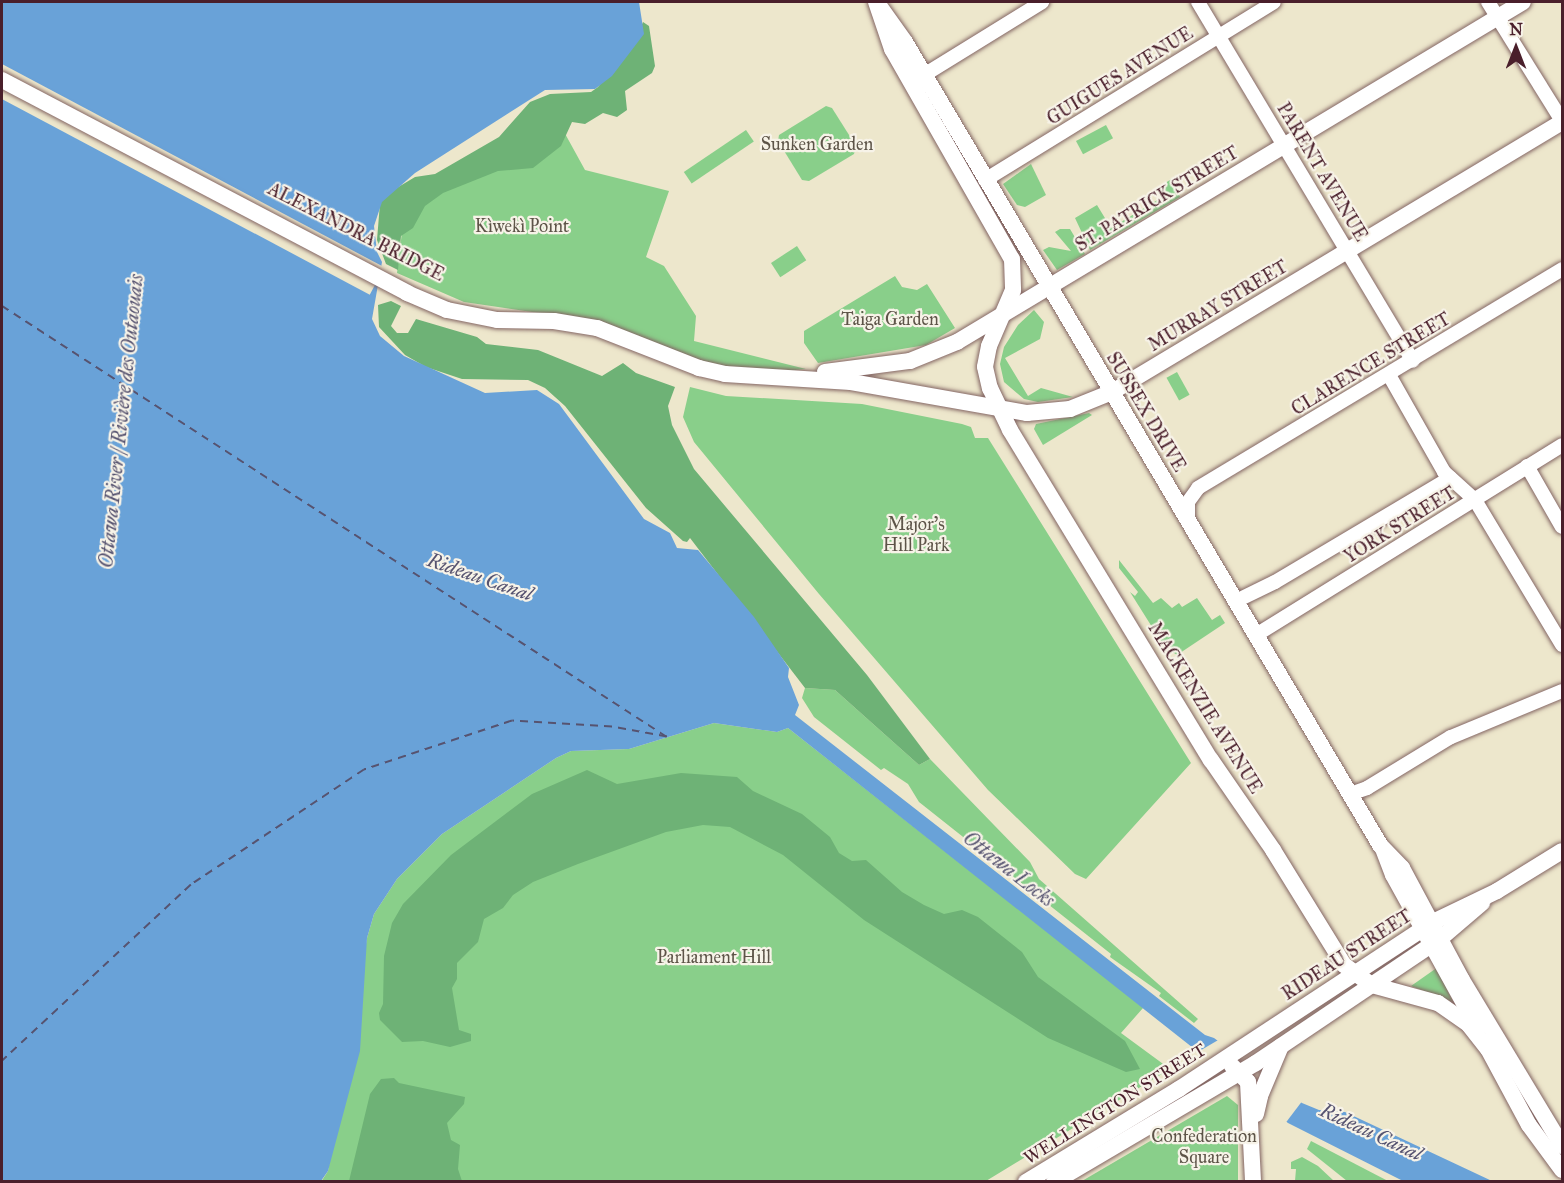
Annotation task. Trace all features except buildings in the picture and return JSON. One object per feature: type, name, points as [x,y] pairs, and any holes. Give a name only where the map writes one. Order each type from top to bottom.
[{"type":"main road","name":"SUSSEX DRIVE","points":[[1005,314],[1015,282],[1012,259],[892,49],[876,2],[924,75],[1380,844],[1402,868],[1437,941],[1558,1145]]},
{"type":"main road","name":"ST. PATRICK STREET","points":[[792,378],[925,356],[1049,288],[1523,2]]},
{"type":"main road","name":"ALEXANDRA BRIDGE","points":[[2,69],[410,289],[471,308],[533,320],[597,328],[711,372],[748,378],[792,378]]},
{"type":"main road","points":[[2,80],[410,289]]},
{"type":"main road","name":"MURRAY STREET","points":[[792,378],[863,384],[1000,410],[1058,411],[1112,392],[1563,122]]},
{"type":"main road","name":"MACKENZIE AVENUE","points":[[1005,314],[989,346],[985,367],[1000,410],[1211,760],[1273,850],[1344,964],[1372,985],[1428,999],[1448,1008],[1469,1025],[1558,1145]]},
{"type":"main road","name":"RIDEAU STREET","points":[[1224,1060],[1429,925],[1497,891],[1563,851]]},
{"type":"main road","name":"RIDEAU STREET","points":[[1241,1072],[1437,941],[1497,891]]},
{"type":"main road","points":[[1252,1142],[1260,1096],[1281,1046]]},
{"type":"main road","points":[[1224,1060],[1241,1072],[1248,1082],[1253,1182]]},
{"type":"main road","name":"WELLINGTON STREET","points":[[1026,1182],[1080,1151],[1224,1060]]},
{"type":"main road","name":"WELLINGTON STREET","points":[[1053,1182],[1241,1072]]},
{"type":"main road","points":[[1558,1145],[1563,1170]]},
{"type":"main road","points":[[1053,1182],[1059,1167],[1080,1151]]},
{"type":"street","points":[[924,75],[1042,2]]},
{"type":"street","name":"PARENT AVENUE","points":[[1198,2],[1286,144],[1413,361]]},
{"type":"street","name":"GUIGUES AVENUE","points":[[985,180],[1274,2]]},
{"type":"street","points":[[1488,2],[1563,122]]},
{"type":"street","name":"CLARENCE STREET","points":[[1198,488],[1563,270]]},
{"type":"street","points":[[1389,375],[1450,478],[1475,500],[1563,645]]},
{"type":"street","name":"YORK STREET","points":[[1256,635],[1563,445]]},
{"type":"street","points":[[1527,466],[1563,527]]},
{"type":"street","name":"YORK STREET","points":[[1236,601],[1275,582],[1450,478]]},
{"type":"street","points":[[1164,480],[1179,488],[1198,488]]},
{"type":"street","points":[[1188,519],[1190,498],[1198,488]]},
{"type":"street","points":[[1350,794],[1367,788],[1451,737],[1563,692]]},
{"type":"street","points":[[1437,941],[1488,1049]]},
{"type":"green space","points":[[643,22],[649,26],[655,66],[652,73],[625,91],[627,110],[617,117],[603,113],[585,124],[572,122],[561,146],[533,168],[498,171],[443,193],[425,206],[413,228],[401,236],[398,270],[386,264],[377,240],[380,203],[395,189],[415,177],[435,174],[499,137],[530,102],[550,94],[591,92],[598,87],[635,40]]},
{"type":"green space","name":"Sunken Garden","points":[[826,106],[832,108],[856,146],[854,154],[809,181],[802,180],[778,141],[779,135]]},
{"type":"green space","name":"Kìwekì Point","points":[[552,110],[585,170],[669,191],[646,257],[664,266],[696,316],[694,341],[806,369],[764,373],[726,369],[581,319],[464,302],[397,273],[406,199]]},
{"type":"green space","points":[[1106,125],[1113,138],[1083,154],[1076,141]]},
{"type":"green space","points":[[746,130],[754,142],[692,184],[684,172]]},
{"type":"green space","points":[[1031,164],[1046,195],[1025,207],[1017,205],[1003,184]]},
{"type":"green space","points":[[1173,178],[1180,197],[1090,250],[1075,218],[1097,205],[1111,228],[1164,196],[1159,187]]},
{"type":"green space","points":[[1060,229],[1070,229],[1085,254],[1057,270],[1043,250],[1049,247],[1071,251],[1055,232]]},
{"type":"green space","points":[[797,246],[806,260],[780,277],[771,263]]},
{"type":"green space","name":"Taiga Garden","points":[[895,276],[902,287],[917,290],[927,284],[955,328],[926,345],[818,363],[804,343],[804,331]]},
{"type":"green space","points":[[391,301],[401,306],[391,326],[397,333],[408,333],[416,319],[477,337],[486,344],[538,350],[602,376],[623,363],[636,373],[675,387],[668,406],[672,425],[694,469],[867,675],[930,759],[919,765],[835,690],[805,688],[690,538],[687,542],[683,541],[646,508],[565,406],[545,388],[528,380],[462,379],[426,367],[405,355],[379,327],[378,305]]},
{"type":"green space","points":[[1034,310],[1044,322],[1040,339],[1005,358],[1028,396],[1041,388],[1073,397],[1038,402],[1024,399],[1004,382],[1000,364],[1004,347],[1018,325]]},
{"type":"green space","points":[[1177,372],[1190,395],[1179,401],[1167,378]]},
{"type":"green space","name":"Major's Hill Park","points":[[690,387],[726,396],[862,404],[962,424],[971,427],[975,438],[988,438],[1191,763],[1086,879],[1075,874],[988,790],[819,594],[694,442],[683,417]]},
{"type":"green space","points":[[1089,413],[1092,415],[1043,445],[1034,429],[1036,424]]},
{"type":"green space","points":[[1119,560],[1153,603],[1161,598],[1172,608],[1179,603],[1182,607],[1197,598],[1212,620],[1220,615],[1225,623],[1177,655],[1164,646],[1130,592],[1135,596],[1138,592],[1119,568]]},
{"type":"green space","points":[[805,688],[835,690],[919,765],[930,759],[1030,862],[1039,879],[1198,1019],[1194,1023],[1159,996],[1161,993],[1110,957],[1111,954],[919,802],[908,784],[884,768],[881,770],[814,717],[802,698]]},
{"type":"green space","name":"Parliament Hill","points":[[714,723],[777,732],[788,728],[1138,1003],[1143,1008],[1121,1033],[1170,1069],[986,1181],[321,1182],[328,1171],[367,938],[374,914],[397,879],[442,834],[556,758],[571,751],[629,749]]},
{"type":"green space","points":[[587,770],[617,784],[681,773],[737,777],[753,791],[802,814],[830,837],[839,853],[852,861],[866,860],[902,892],[924,905],[944,914],[962,910],[978,917],[1022,952],[1038,977],[1125,1041],[1140,1069],[1126,1072],[1048,1038],[864,920],[783,855],[730,827],[703,825],[666,832],[578,864],[533,882],[513,895],[503,908],[484,919],[478,942],[457,963],[457,979],[452,988],[459,1030],[471,1034],[471,1041],[450,1047],[423,1041],[402,1042],[380,1020],[379,1013],[383,1004],[384,956],[392,923],[403,904],[451,855],[532,794]]},
{"type":"green space","points":[[1438,967],[1443,981],[1453,1002],[1411,986]]},
{"type":"green space","points":[[394,1078],[399,1083],[465,1097],[464,1104],[447,1123],[451,1140],[460,1145],[458,1169],[462,1181],[349,1181],[370,1094],[381,1079]]},
{"type":"green space","name":"Confederation Square","points":[[1227,1096],[1238,1105],[1238,1181],[1082,1181]]},
{"type":"green space","points":[[1311,1141],[1388,1181],[1347,1181],[1307,1149]]},
{"type":"green space","points":[[1302,1157],[1318,1166],[1334,1181],[1295,1181],[1296,1169],[1291,1169],[1291,1162]]},
{"type":"water","points":[[2,2],[639,2],[644,34],[612,76],[595,89],[545,90],[415,173],[382,202],[374,226],[377,252],[382,262],[372,319],[380,336],[404,356],[485,393],[537,390],[559,404],[644,519],[670,533],[677,548],[698,550],[754,617],[789,668],[788,677],[799,705],[795,715],[1205,1035],[1214,1038],[1302,1103],[1319,1110],[1345,1112],[1492,1181],[1403,1181],[1288,1123],[788,728],[777,732],[714,723],[629,749],[571,751],[556,758],[442,834],[397,879],[374,914],[367,938],[360,1051],[328,1171],[321,1181],[2,1182]]},
{"type":"pier","points":[[2,64],[384,267],[370,295],[2,99]]},
{"type":"pier","points":[[1220,1039],[1303,1100],[1284,1125],[1196,1053]]},
{"type":"ferry route","points":[[2,306],[667,737],[612,727],[512,721],[364,770],[191,885],[2,1061]]},
{"type":"water label","name":"Ottawa River / Rivière des Outaouais","points":[[121,421]]},
{"type":"water label","name":"Rideau Canal","points":[[480,577]]},
{"type":"water label","name":"Ottawa Locks","points":[[1009,869]]},
{"type":"water label","name":"Rideau Canal","points":[[1371,1132]]}]
